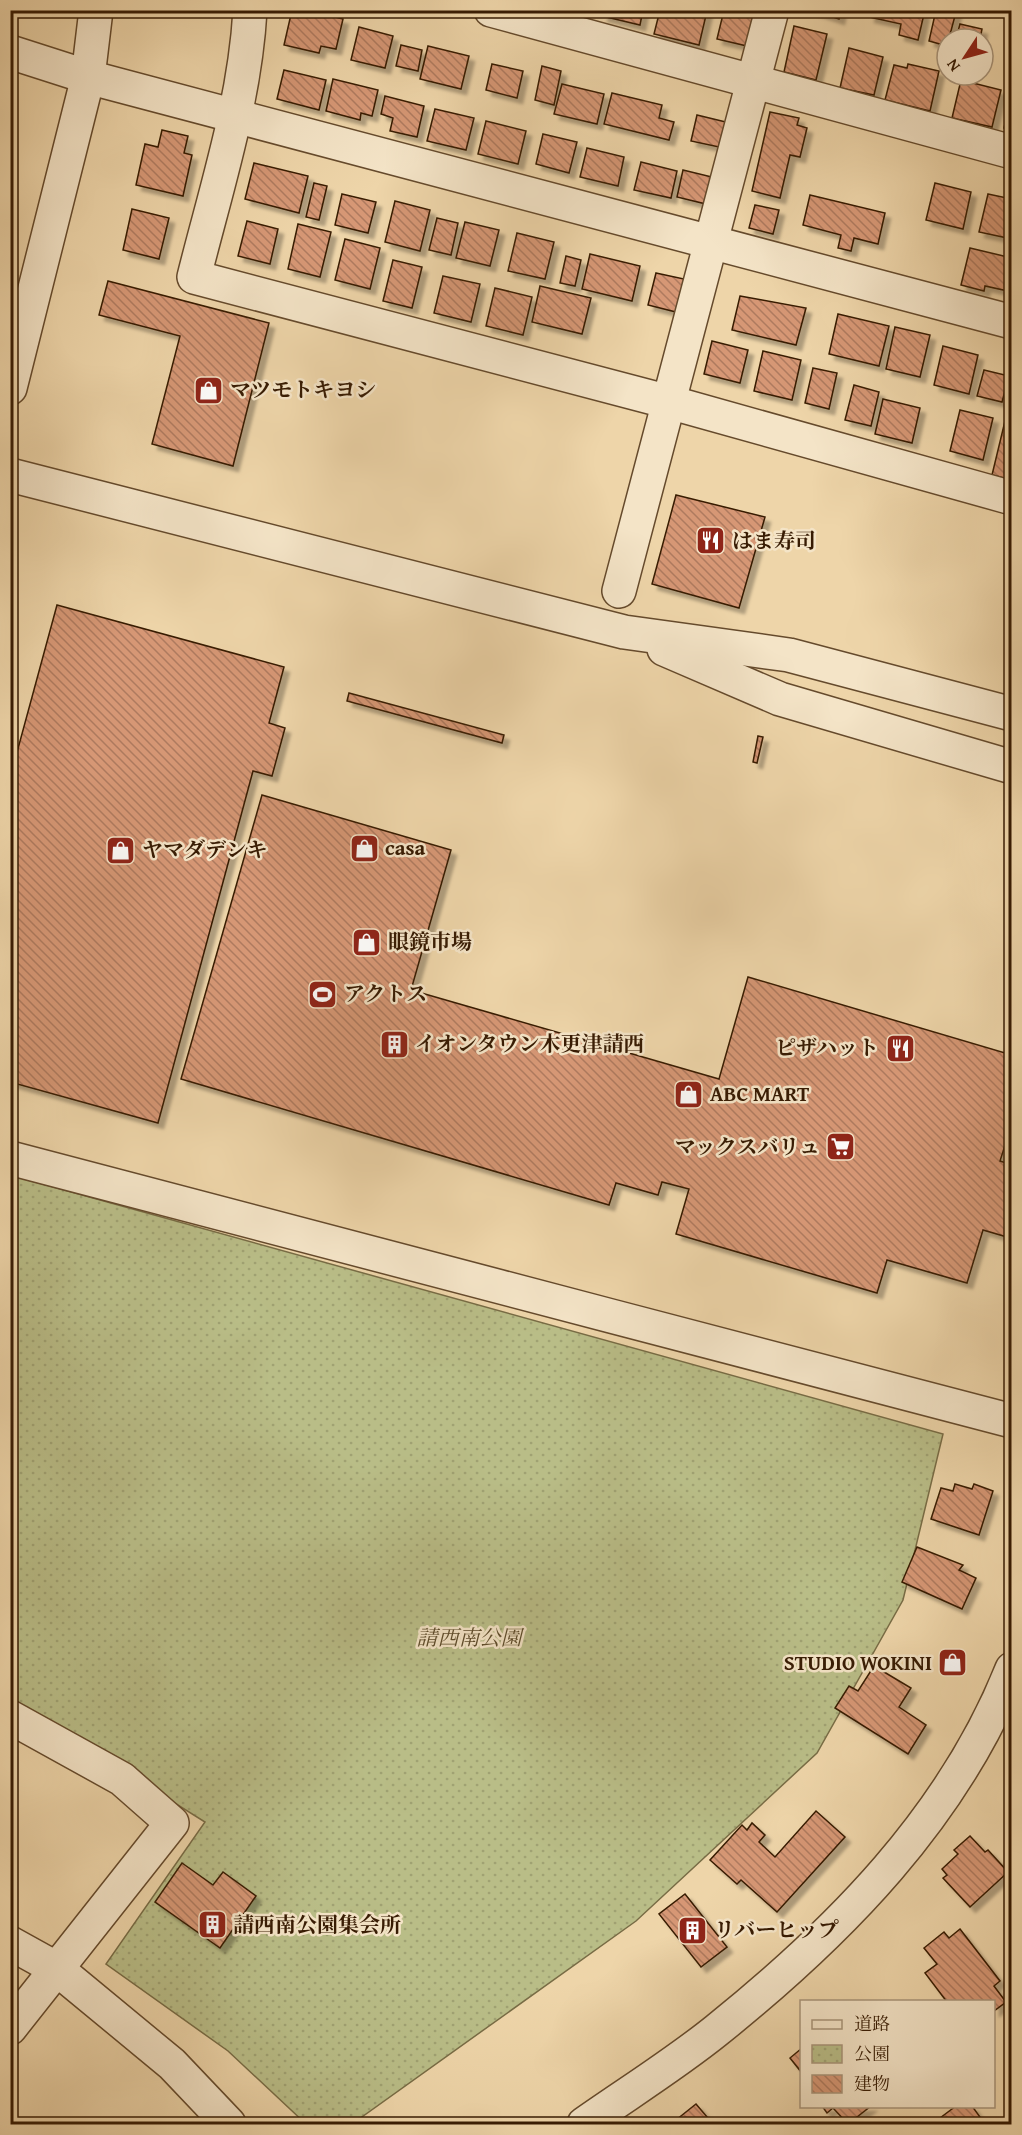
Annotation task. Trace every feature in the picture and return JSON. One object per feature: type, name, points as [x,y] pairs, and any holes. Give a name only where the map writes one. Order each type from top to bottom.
[{"type":"street","points":[[10,388],[88,77],[96,10]]},
{"type":"street","points":[[250,10],[248,47],[234,116],[194,277],[669,402],[1011,498]]},
{"type":"street","points":[[491,10],[1011,152]]},
{"type":"street","points":[[619,591],[772,10]]},
{"type":"street","points":[[10,52],[88,77],[1011,322]]},
{"type":"street","points":[[10,475],[624,632],[789,654],[1011,714]]},
{"type":"street","points":[[624,632],[780,699],[1011,767]]},
{"type":"street","points":[[10,1158],[538,1299],[738,1348],[1011,1421]]},
{"type":"street","points":[[584,2124],[717,2031],[823,1939],[884,1876],[931,1817],[969,1754],[1011,1669]]},
{"type":"street","points":[[10,1717],[122,1779],[172,1823],[10,2028]]},
{"type":"street","points":[[10,1943],[57,1969],[172,2064],[229,2124]]},
{"type":"green space","name":"請西南公園","points":[[10,1175],[943,1434],[903,1600],[817,1753],[636,1921],[352,2124],[306,2124],[228,2051],[106,1964],[205,1822],[60,1731],[11,1705]]},
{"type":"building","points":[[292,10],[308,10],[343,19],[336,49],[321,46],[319,53],[284,45]]},
{"type":"building","points":[[604,10],[643,10],[640,25],[602,16]]},
{"type":"building","points":[[660,10],[707,11],[699,45],[654,34]]},
{"type":"building","points":[[724,10],[755,10],[747,46],[717,39]]},
{"type":"building","points":[[812,10],[841,10],[839,19]]},
{"type":"building","points":[[870,10],[919,10],[924,14],[918,40],[899,35],[901,24],[869,17]]},
{"type":"building","points":[[936,10],[956,12],[952,27],[935,27],[935,43],[929,41]]},
{"type":"building","points":[[794,26],[827,34],[816,80],[784,72]]},
{"type":"building","points":[[359,27],[393,36],[385,68],[351,60]]},
{"type":"building","points":[[401,45],[422,50],[418,71],[396,66]]},
{"type":"building","points":[[428,46],[469,56],[461,89],[420,79]]},
{"type":"building","points":[[849,48],[883,57],[874,95],[840,88]]},
{"type":"building","points":[[492,64],[523,71],[517,98],[486,90]]},
{"type":"building","points":[[908,64],[935,70],[935,87],[930,111],[885,100],[894,65],[907,68]]},
{"type":"building","points":[[542,66],[561,71],[554,105],[535,100]]},
{"type":"building","points":[[284,70],[326,80],[319,110],[277,99]]},
{"type":"building","points":[[333,79],[378,90],[372,116],[361,113],[360,120],[326,111]]},
{"type":"building","points":[[562,84],[604,94],[597,124],[554,114]]},
{"type":"building","points":[[959,87],[989,87],[1001,90],[992,127],[952,118]]},
{"type":"building","points":[[612,93],[662,105],[659,118],[674,122],[669,140],[604,124]]},
{"type":"building","points":[[385,96],[424,106],[417,137],[390,131],[393,118],[381,114]]},
{"type":"building","points":[[1012,96],[1012,130],[1004,128]]},
{"type":"building","points":[[435,109],[474,118],[466,150],[427,141]]},
{"type":"building","points":[[770,112],[799,118],[797,125],[807,128],[800,157],[790,155],[780,198],[752,191]]},
{"type":"building","points":[[697,115],[734,124],[719,147],[691,141]]},
{"type":"building","points":[[486,121],[526,131],[518,164],[478,154]]},
{"type":"building","points":[[162,130],[188,136],[184,153],[192,155],[183,196],[136,185],[145,144],[158,147]]},
{"type":"building","points":[[543,134],[577,142],[569,173],[536,164]]},
{"type":"building","points":[[587,148],[624,157],[618,186],[580,177]]},
{"type":"building","points":[[641,162],[677,171],[671,198],[634,190]]},
{"type":"building","points":[[254,163],[308,176],[299,213],[245,199]]},
{"type":"building","points":[[683,170],[712,177],[706,204],[677,197]]},
{"type":"building","points":[[314,183],[327,186],[319,220],[306,217]]},
{"type":"building","points":[[935,183],[971,192],[963,229],[926,220]]},
{"type":"building","points":[[342,194],[376,202],[368,233],[335,225]]},
{"type":"building","points":[[988,194],[1012,199],[1012,239],[979,232]]},
{"type":"building","points":[[810,195],[885,213],[878,244],[854,238],[851,251],[838,248],[841,235],[803,225]]},
{"type":"building","points":[[395,201],[430,210],[420,251],[385,242]]},
{"type":"building","points":[[755,205],[779,210],[773,234],[749,228]]},
{"type":"building","points":[[132,209],[169,218],[159,259],[123,250]]},
{"type":"building","points":[[437,218],[458,223],[451,255],[429,250]]},
{"type":"building","points":[[247,221],[278,229],[270,264],[238,256]]},
{"type":"building","points":[[465,222],[499,230],[490,266],[456,258]]},
{"type":"building","points":[[298,224],[331,232],[320,277],[288,269]]},
{"type":"building","points":[[517,233],[554,242],[545,279],[508,271]]},
{"type":"building","points":[[345,239],[380,248],[370,289],[335,280]]},
{"type":"building","points":[[970,248],[1012,258],[1008,291],[985,286],[984,291],[961,285]]},
{"type":"building","points":[[590,254],[640,266],[632,301],[582,289]]},
{"type":"building","points":[[566,256],[581,260],[575,286],[560,283]]},
{"type":"building","points":[[393,260],[422,267],[412,308],[383,301]]},
{"type":"building","points":[[656,273],[684,279],[676,312],[648,305]]},
{"type":"building","points":[[443,276],[480,284],[471,322],[434,313]]},
{"type":"building","name":"マツモトキヨシ","points":[[108,281],[269,323],[233,466],[152,444],[180,336],[99,315]]},
{"type":"building","points":[[540,286],[591,298],[582,334],[532,322]]},
{"type":"building","points":[[495,288],[532,297],[523,335],[486,326]]},
{"type":"building","points":[[740,296],[806,308],[796,345],[732,330]]},
{"type":"building","points":[[838,314],[889,326],[879,366],[829,354]]},
{"type":"building","points":[[895,327],[930,335],[920,377],[886,369]]},
{"type":"building","points":[[712,341],[748,350],[740,383],[704,374]]},
{"type":"building","points":[[943,346],[978,355],[969,394],[934,385]]},
{"type":"building","points":[[763,351],[801,360],[792,400],[754,391]]},
{"type":"building","points":[[813,368],[837,373],[829,409],[805,403]]},
{"type":"building","points":[[984,370],[1009,376],[1002,402],[977,396]]},
{"type":"building","points":[[854,385],[879,392],[871,426],[845,420]]},
{"type":"building","points":[[883,399],[920,408],[912,443],[875,434]]},
{"type":"building","points":[[960,410],[993,418],[983,460],[950,451]]},
{"type":"building","points":[[1005,421],[1012,423],[1012,480],[992,475]]},
{"type":"building","name":"はま寿司","points":[[676,495],[765,517],[739,608],[652,584]]},
{"type":"building","name":"ヤマダデンキ","points":[[57,605],[284,667],[269,723],[285,728],[272,776],[253,771],[158,1123],[10,1082],[10,778]]},
{"type":"building","points":[[349,693],[504,735],[502,743],[347,701]]},
{"type":"building","points":[[758,736],[763,737],[757,763],[753,762]]},
{"type":"building","name":"イオンタウン木更津請西","points":[[262,795],[451,850],[411,990],[719,1079],[748,977],[1012,1055],[1012,1123],[1000,1161],[1012,1165],[1012,1222],[1007,1237],[983,1230],[967,1283],[887,1260],[877,1293],[676,1234],[689,1189],[662,1182],[658,1195],[616,1183],[609,1205],[181,1079]]},
{"type":"building","points":[[955,1484],[972,1489],[974,1484],[993,1491],[979,1535],[931,1519],[941,1488],[953,1491]]},
{"type":"building","points":[[917,1547],[963,1565],[959,1570],[976,1578],[962,1609],[902,1582]]},
{"type":"building","points":[[874,1666],[911,1688],[899,1707],[926,1725],[908,1754],[835,1708],[849,1686],[858,1691]]},
{"type":"building","points":[[816,1811],[845,1837],[777,1912],[741,1880],[737,1884],[710,1860],[742,1825],[747,1830],[752,1823],[765,1835],[759,1842],[775,1857]]},
{"type":"building","points":[[970,1836],[985,1852],[988,1850],[1008,1872],[970,1907],[943,1878],[947,1875],[942,1869],[958,1854],[954,1850]]},
{"type":"building","name":"請西南公園集会所","points":[[182,1863],[213,1885],[223,1872],[256,1896],[220,1948],[155,1902]]},
{"type":"building","name":"リバーヒップ","points":[[685,1894],[727,1947],[701,1967],[659,1914]]},
{"type":"building","points":[[960,1929],[1000,1981],[994,1986],[1006,2002],[995,2010],[995,2000],[945,2000],[925,1973],[937,1964],[924,1948],[944,1932],[949,1938]]},
{"type":"building","points":[[800,2050],[800,2070],[790,2058]]},
{"type":"building","points":[[696,2104],[713,2124],[671,2124]]},
{"type":"building","points":[[823,2108],[833,2108],[827,2113]]},
{"type":"building","points":[[833,2108],[868,2108],[848,2124]]},
{"type":"building","points":[[953,2108],[973,2108],[980,2117],[975,2121],[978,2124],[939,2124],[936,2121]]},
{"type":"place","name":"マツモトキヨシ","points":[[209,390]]},
{"type":"place","name":"はま寿司","points":[[711,541]]},
{"type":"place","name":"casa","points":[[364,848]]},
{"type":"place","name":"ヤマダデンキ","points":[[121,850]]},
{"type":"place","name":"眼鏡市場","points":[[367,942]]},
{"type":"place","name":"アクトス","points":[[323,994]]},
{"type":"place","name":"イオンタウン木更津請西","points":[[394,1044]]},
{"type":"place","name":"ピザハット","points":[[900,1048]]},
{"type":"place","name":"ABC MART","points":[[689,1094]]},
{"type":"place","name":"マックスバリュ","points":[[841,1147]]},
{"type":"place","name":"STUDIO WOKINI","points":[[953,1663]]},
{"type":"place","name":"請西南公園集会所","points":[[212,1925]]},
{"type":"place","name":"リバーヒップ","points":[[693,1930]]}]
